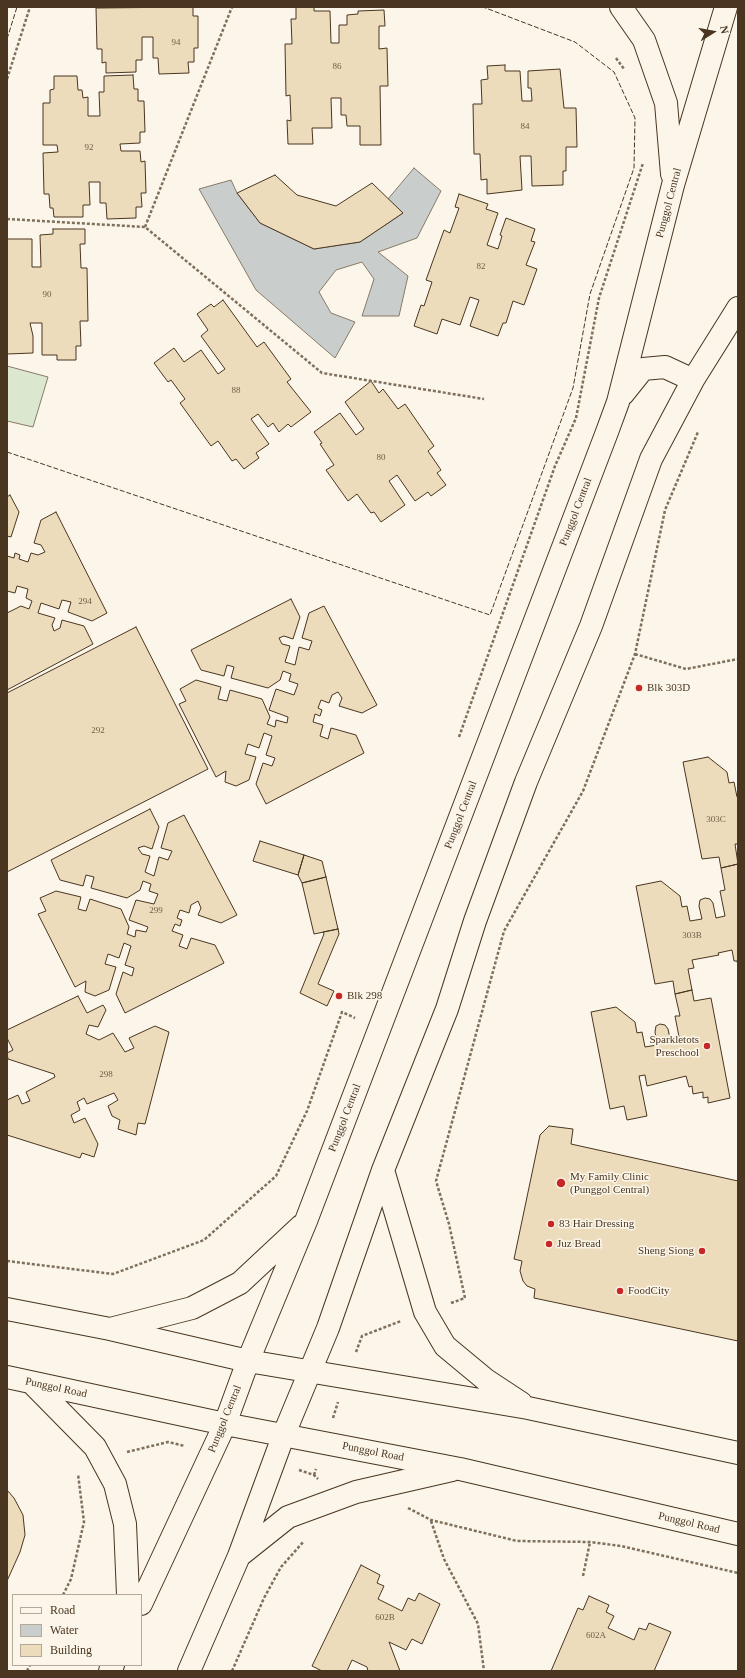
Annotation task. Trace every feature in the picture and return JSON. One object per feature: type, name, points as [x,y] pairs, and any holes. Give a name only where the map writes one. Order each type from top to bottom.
[{"type":"main road","points":[[621,7],[644,40],[666,103],[673,185]]},
{"type":"main road","name":"Punggol Central","points":[[142,1602],[225,1424],[248,1361],[306,1221],[618,402],[673,185],[726,7]]},
{"type":"main road","points":[[189,1671],[239,1556],[284,1434],[309,1370],[328,1328],[383,1170],[447,1009],[475,922],[526,782],[591,626],[651,460],[693,380],[738,308]]},
{"type":"main road","points":[[618,402],[643,369],[665,367],[693,380]]},
{"type":"main road","points":[[383,1170],[424,1312],[445,1346],[486,1380],[528,1408]]},
{"type":"main road","points":[[110,1329],[192,1308],[240,1283],[306,1221]]},
{"type":"main road","points":[[7,1309],[110,1329],[248,1361],[309,1370],[528,1408],[738,1453]]},
{"type":"main road","name":"Punggol Road","points":[[7,1377],[225,1424],[284,1434],[460,1469],[738,1534]]},
{"type":"main road","points":[[32,1383],[95,1447],[115,1484],[125,1524],[128,1594]]},
{"type":"main road","points":[[239,1556],[294,1515],[356,1492],[460,1469]]},
{"type":"path","points":[[7,79],[30,7]]},
{"type":"path","points":[[145,227],[232,7]]},
{"type":"path","points":[[616,58],[625,70]]},
{"type":"path","points":[[460,737],[555,466],[576,418],[598,298],[644,161]]},
{"type":"path","points":[[7,219],[145,227],[322,373],[484,399]]},
{"type":"path","points":[[465,1298],[449,1224],[436,1181],[438,1173],[504,931],[583,791],[635,654],[665,510],[699,430]]},
{"type":"path","points":[[635,654],[686,669],[738,659]]},
{"type":"path","points":[[7,1261],[113,1274],[204,1240],[276,1176],[307,1111],[342,1012]]},
{"type":"path","points":[[63,1594],[71,1578],[84,1522],[77,1472]]},
{"type":"path","points":[[403,1506],[431,1520],[517,1541],[590,1542],[621,1546],[738,1573]]},
{"type":"path","points":[[431,1520],[444,1559],[478,1624],[484,1671]]},
{"type":"path","points":[[232,1671],[264,1598],[282,1567],[305,1540]]},
{"type":"path","points":[[583,1576],[590,1542]]},
{"type":"green space","points":[[7,366],[48,377],[33,427],[7,421]]},
{"type":"water","points":[[414,168],[441,191],[417,238],[378,252],[408,276],[399,316],[362,316],[374,279],[362,262],[336,270],[319,292],[331,313],[355,322],[335,358],[256,290],[199,189],[231,180],[237,193],[260,223],[314,249],[360,242],[403,213],[388,199]]},
{"type":"building","points":[[193,7],[193,16],[198,16],[198,48],[194,48],[194,62],[188,62],[189,73],[159,74],[158,58],[153,58],[153,37],[142,37],[142,60],[136,60],[136,72],[106,73],[106,62],[102,63],[102,49],[97,49],[96,8]]},
{"type":"building","points":[[296,7],[314,7],[314,11],[330,11],[331,43],[339,43],[339,25],[347,25],[347,15],[358,14],[358,11],[384,10],[385,26],[379,26],[379,49],[387,48],[388,86],[380,86],[381,145],[360,145],[360,126],[347,126],[346,115],[341,115],[341,98],[331,98],[332,128],[312,128],[313,144],[288,144],[287,120],[291,121],[290,95],[286,96],[285,44],[292,44],[291,19],[296,19]]},
{"type":"building","points":[[505,65],[505,71],[520,71],[522,101],[532,101],[531,88],[528,88],[528,71],[560,69],[564,108],[576,108],[577,147],[566,147],[566,171],[563,171],[563,185],[532,186],[531,156],[520,156],[522,190],[487,194],[487,179],[481,180],[480,154],[474,154],[473,104],[482,104],[481,80],[488,79],[487,66]]},
{"type":"building","points":[[133,75],[134,89],[138,89],[138,101],[144,101],[145,132],[140,132],[140,143],[120,144],[121,151],[140,151],[141,162],[145,161],[146,193],[141,193],[142,207],[136,207],[136,218],[107,219],[106,203],[100,203],[100,182],[89,182],[90,205],[83,205],[83,217],[54,217],[53,208],[50,208],[49,194],[44,194],[43,153],[58,152],[57,145],[43,145],[43,103],[50,103],[50,90],[54,89],[54,76],[77,76],[78,90],[82,90],[83,98],[88,97],[88,116],[100,116],[99,92],[104,92],[104,76]]},
{"type":"building","points":[[275,175],[297,195],[336,206],[372,183],[403,213],[360,242],[314,249],[260,223],[237,193]]},
{"type":"building","points":[[459,194],[488,204],[486,209],[498,213],[487,245],[498,249],[502,236],[500,235],[506,218],[535,229],[531,241],[535,242],[526,265],[537,269],[524,305],[513,301],[506,323],[503,323],[498,336],[470,326],[479,300],[470,297],[460,325],[442,319],[437,334],[414,326],[421,305],[424,306],[432,282],[426,280],[444,230],[450,233],[459,208],[455,207]]},
{"type":"building","points":[[53,229],[85,229],[85,244],[80,244],[81,268],[87,268],[88,321],[80,321],[81,346],[76,346],[76,360],[57,360],[57,355],[42,355],[42,323],[30,323],[33,336],[33,353],[7,354],[7,239],[32,239],[32,267],[41,267],[40,235],[53,234]]},
{"type":"building","points":[[223,300],[257,347],[264,342],[291,379],[287,382],[311,412],[291,427],[288,424],[279,432],[273,423],[268,427],[258,414],[251,419],[269,444],[256,453],[259,458],[244,469],[236,459],[232,461],[218,441],[211,446],[180,403],[185,399],[171,380],[168,382],[154,363],[174,348],[184,362],[201,350],[218,374],[225,369],[201,336],[208,330],[197,314],[211,304],[214,307]]},
{"type":"building","points":[[371,381],[379,393],[383,389],[398,409],[405,404],[434,446],[428,451],[441,470],[437,473],[446,485],[431,496],[428,492],[415,501],[397,475],[389,481],[405,505],[381,522],[374,512],[371,513],[357,494],[348,501],[326,470],[334,465],[314,432],[340,413],[356,435],[364,429],[345,402]]},
{"type":"building","points":[[10,495],[19,512],[11,537],[7,536],[7,497]]},
{"type":"building","points":[[56,512],[107,613],[92,621],[68,612],[71,602],[62,600],[59,609],[41,603],[38,613],[55,618],[52,625],[54,631],[60,628],[62,620],[84,626],[93,644],[7,690],[7,613],[21,606],[29,609],[32,601],[26,598],[28,589],[17,586],[15,593],[7,591],[7,556],[14,558],[15,553],[20,555],[19,559],[28,562],[31,553],[38,555],[45,552],[41,545],[34,543],[41,520]]},
{"type":"building","points":[[291,599],[300,617],[293,639],[284,636],[279,638],[282,644],[290,646],[285,662],[295,665],[299,647],[309,650],[312,641],[302,638],[309,613],[324,606],[377,705],[362,713],[339,706],[342,698],[338,692],[332,695],[329,703],[321,700],[318,708],[322,710],[320,716],[315,714],[313,722],[323,725],[320,736],[328,739],[331,728],[356,735],[364,753],[266,804],[256,784],[263,763],[272,766],[275,758],[266,755],[272,736],[264,733],[259,748],[248,744],[245,754],[256,757],[249,780],[236,786],[225,782],[226,771],[216,777],[179,704],[186,701],[180,689],[196,680],[221,687],[218,699],[227,701],[230,690],[262,699],[270,717],[267,724],[275,727],[276,720],[287,723],[288,717],[269,710],[276,689],[294,695],[298,684],[289,681],[291,674],[283,671],[280,680],[268,688],[231,678],[234,667],[227,665],[224,676],[201,670],[191,650]]},
{"type":"building","points":[[136,627],[208,769],[7,872],[7,693]]},
{"type":"building","points":[[708,757],[727,772],[729,783],[734,782],[738,797],[738,844],[735,844],[738,864],[721,868],[719,857],[702,859],[683,762]]},
{"type":"building","points":[[150,809],[159,827],[152,849],[144,846],[138,848],[142,854],[150,856],[145,872],[154,876],[159,857],[168,860],[172,851],[161,848],[168,823],[184,815],[237,915],[221,923],[198,915],[201,908],[198,901],[191,905],[189,913],[180,910],[177,918],[182,920],[180,926],[175,924],[172,931],[183,935],[179,946],[187,949],[191,938],[215,945],[224,963],[125,1013],[116,994],[123,972],[132,976],[134,968],[125,965],[131,946],[124,943],[119,958],[108,954],[105,964],[116,967],[109,990],[95,996],[85,992],[86,981],[75,987],[38,914],[46,911],[40,898],[56,891],[81,897],[78,909],[86,911],[90,899],[121,909],[129,927],[127,934],[135,937],[136,930],[146,932],[148,927],[129,920],[136,900],[154,904],[158,894],[149,891],[151,884],[143,881],[140,890],[127,898],[91,888],[94,877],[86,875],[83,886],[60,880],[51,860]]},
{"type":"building","points":[[260,841],[304,855],[298,875],[253,861]]},
{"type":"building","points":[[304,855],[322,861],[326,877],[302,883],[298,875]]},
{"type":"building","points":[[738,864],[738,966],[737,961],[734,961],[732,950],[718,953],[719,955],[692,960],[694,968],[688,969],[692,990],[675,994],[673,981],[655,984],[636,886],[661,881],[680,896],[682,907],[687,906],[690,921],[702,919],[699,906],[700,900],[705,898],[710,899],[713,903],[716,918],[725,916],[720,891],[725,890],[721,868]]},
{"type":"building","points":[[326,877],[338,929],[314,934],[302,883]]},
{"type":"building","points":[[338,929],[339,934],[318,984],[334,991],[327,1006],[300,993],[324,934],[323,932]]},
{"type":"building","points":[[692,990],[694,1001],[711,998],[730,1098],[708,1103],[708,1097],[703,1098],[703,1092],[693,1094],[692,1086],[689,1087],[686,1076],[647,1086],[645,1075],[639,1076],[647,1116],[627,1120],[624,1106],[610,1109],[591,1012],[616,1007],[635,1022],[637,1033],[642,1032],[645,1047],[657,1045],[655,1032],[656,1026],[660,1024],[665,1025],[668,1029],[671,1043],[680,1042],[675,1016],[680,1016],[675,994]]},
{"type":"building","points":[[78,996],[87,1013],[103,1005],[106,1010],[98,1027],[89,1025],[86,1034],[99,1040],[113,1033],[125,1052],[134,1048],[129,1038],[155,1026],[169,1032],[145,1124],[138,1123],[136,1135],[118,1129],[120,1120],[112,1116],[108,1106],[118,1100],[114,1093],[87,1104],[84,1098],[77,1102],[80,1110],[71,1115],[74,1123],[85,1118],[98,1144],[94,1157],[82,1153],[80,1158],[7,1135],[7,1100],[18,1095],[22,1104],[30,1101],[26,1092],[55,1077],[54,1074],[8,1059],[7,1053],[13,1050],[7,1038],[7,1030]]},
{"type":"building","points":[[549,1126],[573,1129],[571,1144],[738,1181],[738,1341],[534,1298],[535,1289],[527,1286],[523,1281],[520,1271],[522,1261],[514,1259],[540,1135]]},
{"type":"building","points":[[7,1490],[14,1498],[23,1515],[25,1535],[20,1552],[7,1581]]},
{"type":"building","points":[[361,1565],[380,1575],[377,1583],[384,1586],[378,1599],[402,1611],[408,1598],[415,1601],[419,1593],[440,1604],[422,1644],[412,1639],[406,1650],[389,1642],[400,1671],[368,1671],[367,1667],[352,1660],[347,1671],[322,1671],[312,1666]]},
{"type":"building","points":[[589,1596],[609,1605],[606,1612],[614,1616],[608,1628],[634,1640],[639,1628],[646,1630],[649,1623],[671,1632],[654,1671],[551,1671],[578,1608],[583,1610]]},
{"type":"fence","points":[[7,39],[17,7]]},
{"type":"fence","points":[[7,452],[490,615],[573,388],[590,294],[634,168],[635,118],[614,72],[575,42],[483,7]]},
{"type":"place","name":"Blk 303D","points":[[639,688]]},
{"type":"place","name":"Blk 298","points":[[339,996]]},
{"type":"place","name":"Sparkletots Preschool","points":[[707,1046]]},
{"type":"place","name":"My Family Clinic (Punggol Central)","points":[[561,1183]]},
{"type":"place","name":"83 Hair Dressing","points":[[551,1224]]},
{"type":"place","name":"Juz Bread","points":[[549,1244]]},
{"type":"place","name":"Sheng Siong","points":[[702,1251]]},
{"type":"place","name":"FoodCity","points":[[620,1291]]}]
